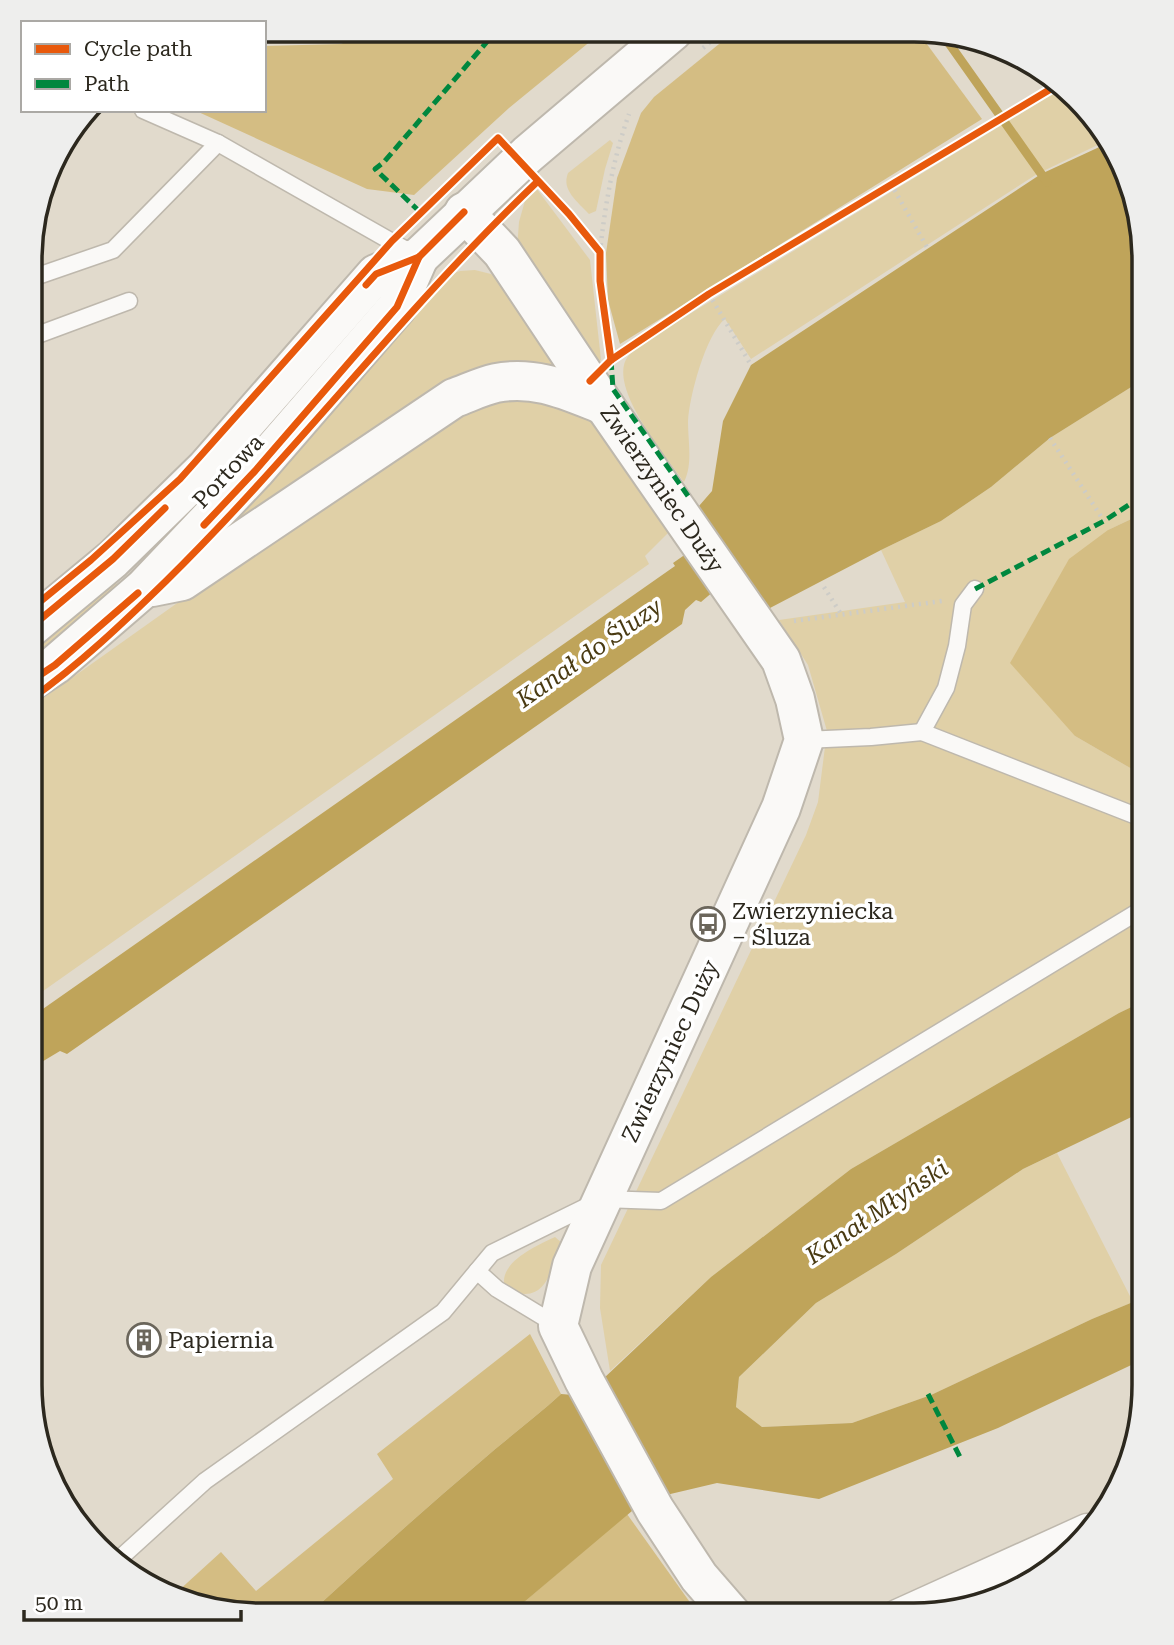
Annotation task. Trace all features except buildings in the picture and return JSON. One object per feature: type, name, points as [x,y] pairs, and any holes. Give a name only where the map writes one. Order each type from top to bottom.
[{"type":"street","points":[[419,257],[528,154],[660,42]]},
{"type":"street","name":"Zwierzyniec Duży","points":[[464,212],[502,252],[657,481],[769,621],[795,699],[804,740],[781,808],[572,1266],[558,1326]]},
{"type":"street","name":"Portowa","points":[[42,617],[113,559],[206,468],[376,274],[419,257]]},
{"type":"street","name":"Portowa","points":[[42,673],[144,589],[255,471],[397,307],[419,257]]},
{"type":"street","points":[[113,559],[144,589],[182,581],[454,398],[495,383],[549,383],[604,405]]},
{"type":"street","points":[[558,1326],[584,1380],[655,1510],[699,1577],[722,1603]]},
{"type":"street","points":[[925,1602],[1071,1536]]},
{"type":"lane","points":[[148,112],[218,143],[419,257]]},
{"type":"lane","points":[[42,275],[113,250],[218,143]]},
{"type":"lane","points":[[42,333],[130,301]]},
{"type":"lane","points":[[922,732],[946,688],[957,646],[963,605],[975,589]]},
{"type":"lane","points":[[804,740],[922,732],[1132,814]]},
{"type":"lane","points":[[124,1555],[205,1481],[443,1312],[492,1252],[602,1199],[661,1202],[1132,915]]},
{"type":"lane","points":[[477,1271],[497,1289],[558,1326]]},
{"type":"path","points":[[600,262],[608,190],[631,106]]},
{"type":"path","points":[[891,184],[928,249]]},
{"type":"path","points":[[592,243],[600,252]]},
{"type":"path","points":[[709,294],[751,365]]},
{"type":"path","points":[[1050,438],[1104,521]]},
{"type":"path","points":[[824,587],[841,614]]},
{"type":"path","points":[[769,621],[943,601],[975,589]]},
{"type":"shaded area","points":[[590,42],[509,108],[414,195],[367,189],[198,112],[266,112],[266,46]]},
{"type":"shaded area","points":[[722,42],[914,42],[926,43],[982,119],[620,344],[608,300],[606,253],[617,178],[641,113],[654,97]]},
{"type":"shaded area","points":[[1054,93],[1078,116],[1098,145],[1037,174],[751,359],[725,319],[711,338],[695,382],[688,422],[688,468],[684,482],[641,420],[625,384],[623,368],[633,351],[673,324]]},
{"type":"shaded area","points":[[610,140],[613,143],[596,211],[589,214],[569,190],[566,179],[568,173]]},
{"type":"shaded area","points":[[536,188],[590,260],[601,360],[594,366],[517,249],[519,222],[526,197]]},
{"type":"shaded area","points":[[475,270],[491,274],[508,286],[558,358],[555,366],[547,371],[495,372],[205,555],[354,380],[449,275]]},
{"type":"shaded area","points":[[1132,387],[1132,519],[1108,530],[1075,736],[1132,769],[1132,1007],[851,1169],[711,1277],[610,1371],[600,1308],[601,1265],[806,835],[818,802],[827,731],[808,665],[779,620],[905,602],[881,550],[941,521],[991,487],[1050,438]]},
{"type":"shaded area","points":[[535,393],[589,417],[669,532],[645,556],[649,564],[42,992],[42,699],[446,412]]},
{"type":"shaded area","points":[[1132,519],[1132,769],[1075,736],[1010,663],[1069,559],[1108,530]]},
{"type":"shaded area","points":[[114,582],[120,586],[42,654],[42,634]]},
{"type":"shaded area","points":[[1057,1153],[1132,1302],[931,1395],[852,1423],[762,1427],[736,1407],[739,1377],[816,1303],[896,1254],[1023,1169]]},
{"type":"shaded area","points":[[555,1237],[562,1243],[544,1284],[529,1294],[505,1288],[504,1279],[512,1263],[529,1250]]},
{"type":"shaded area","points":[[530,1334],[561,1394],[436,1500],[321,1603],[232,1601],[204,1596],[182,1588],[221,1552],[256,1591],[393,1479],[377,1454]]},
{"type":"shaded area","points":[[627,1514],[690,1603],[523,1603]]},
{"type":"water","name":"Kanał do Śluzy","points":[[1100,147],[1110,164],[1125,204],[1130,232],[1132,387],[1050,438],[991,487],[941,521],[770,608],[741,568],[701,602],[696,600],[685,610],[682,624],[67,1054],[60,1051],[42,1062],[42,1010],[675,566],[673,563],[716,533],[699,506],[712,491],[723,421],[751,365],[1041,174]]},
{"type":"water","name":"Kanał Młyński","points":[[1132,1007],[1132,1117],[1023,1169],[896,1254],[816,1303],[739,1377],[736,1407],[762,1427],[852,1423],[931,1395],[1132,1302],[1132,1365],[998,1428],[819,1499],[717,1483],[645,1500],[523,1603],[321,1603],[436,1500],[561,1394],[585,1396],[711,1277],[851,1169]]},
{"type":"waterway","points":[[950,45],[1047,182]]},
{"type":"marked path","points":[[420,212],[375,169],[384,162],[487,42]]},
{"type":"marked path","points":[[611,360],[613,389],[688,496]]},
{"type":"marked path","points":[[975,589],[1104,521],[1132,503]]},
{"type":"marked path","points":[[928,1394],[961,1459]]},
{"type":"cycle path","points":[[590,381],[611,360],[709,294],[1049,90]]},
{"type":"cycle path","points":[[42,600],[91,560],[180,479],[392,241],[498,138],[569,214],[600,252],[600,281],[611,360]]},
{"type":"cycle path","points":[[42,691],[117,628],[214,532],[442,279],[537,182]]},
{"type":"cycle path","points":[[366,285],[376,274],[419,257],[464,212]]},
{"type":"cycle path","points":[[204,525],[255,471],[397,307],[419,257]]},
{"type":"cycle path","points":[[42,618],[113,559],[165,508]]},
{"type":"cycle path","points":[[42,674],[138,593]]},
{"type":"place","name":"Zwierzyniecka – Śluza","points":[[708,924]]},
{"type":"place","name":"Papiernia","points":[[144,1340]]}]
